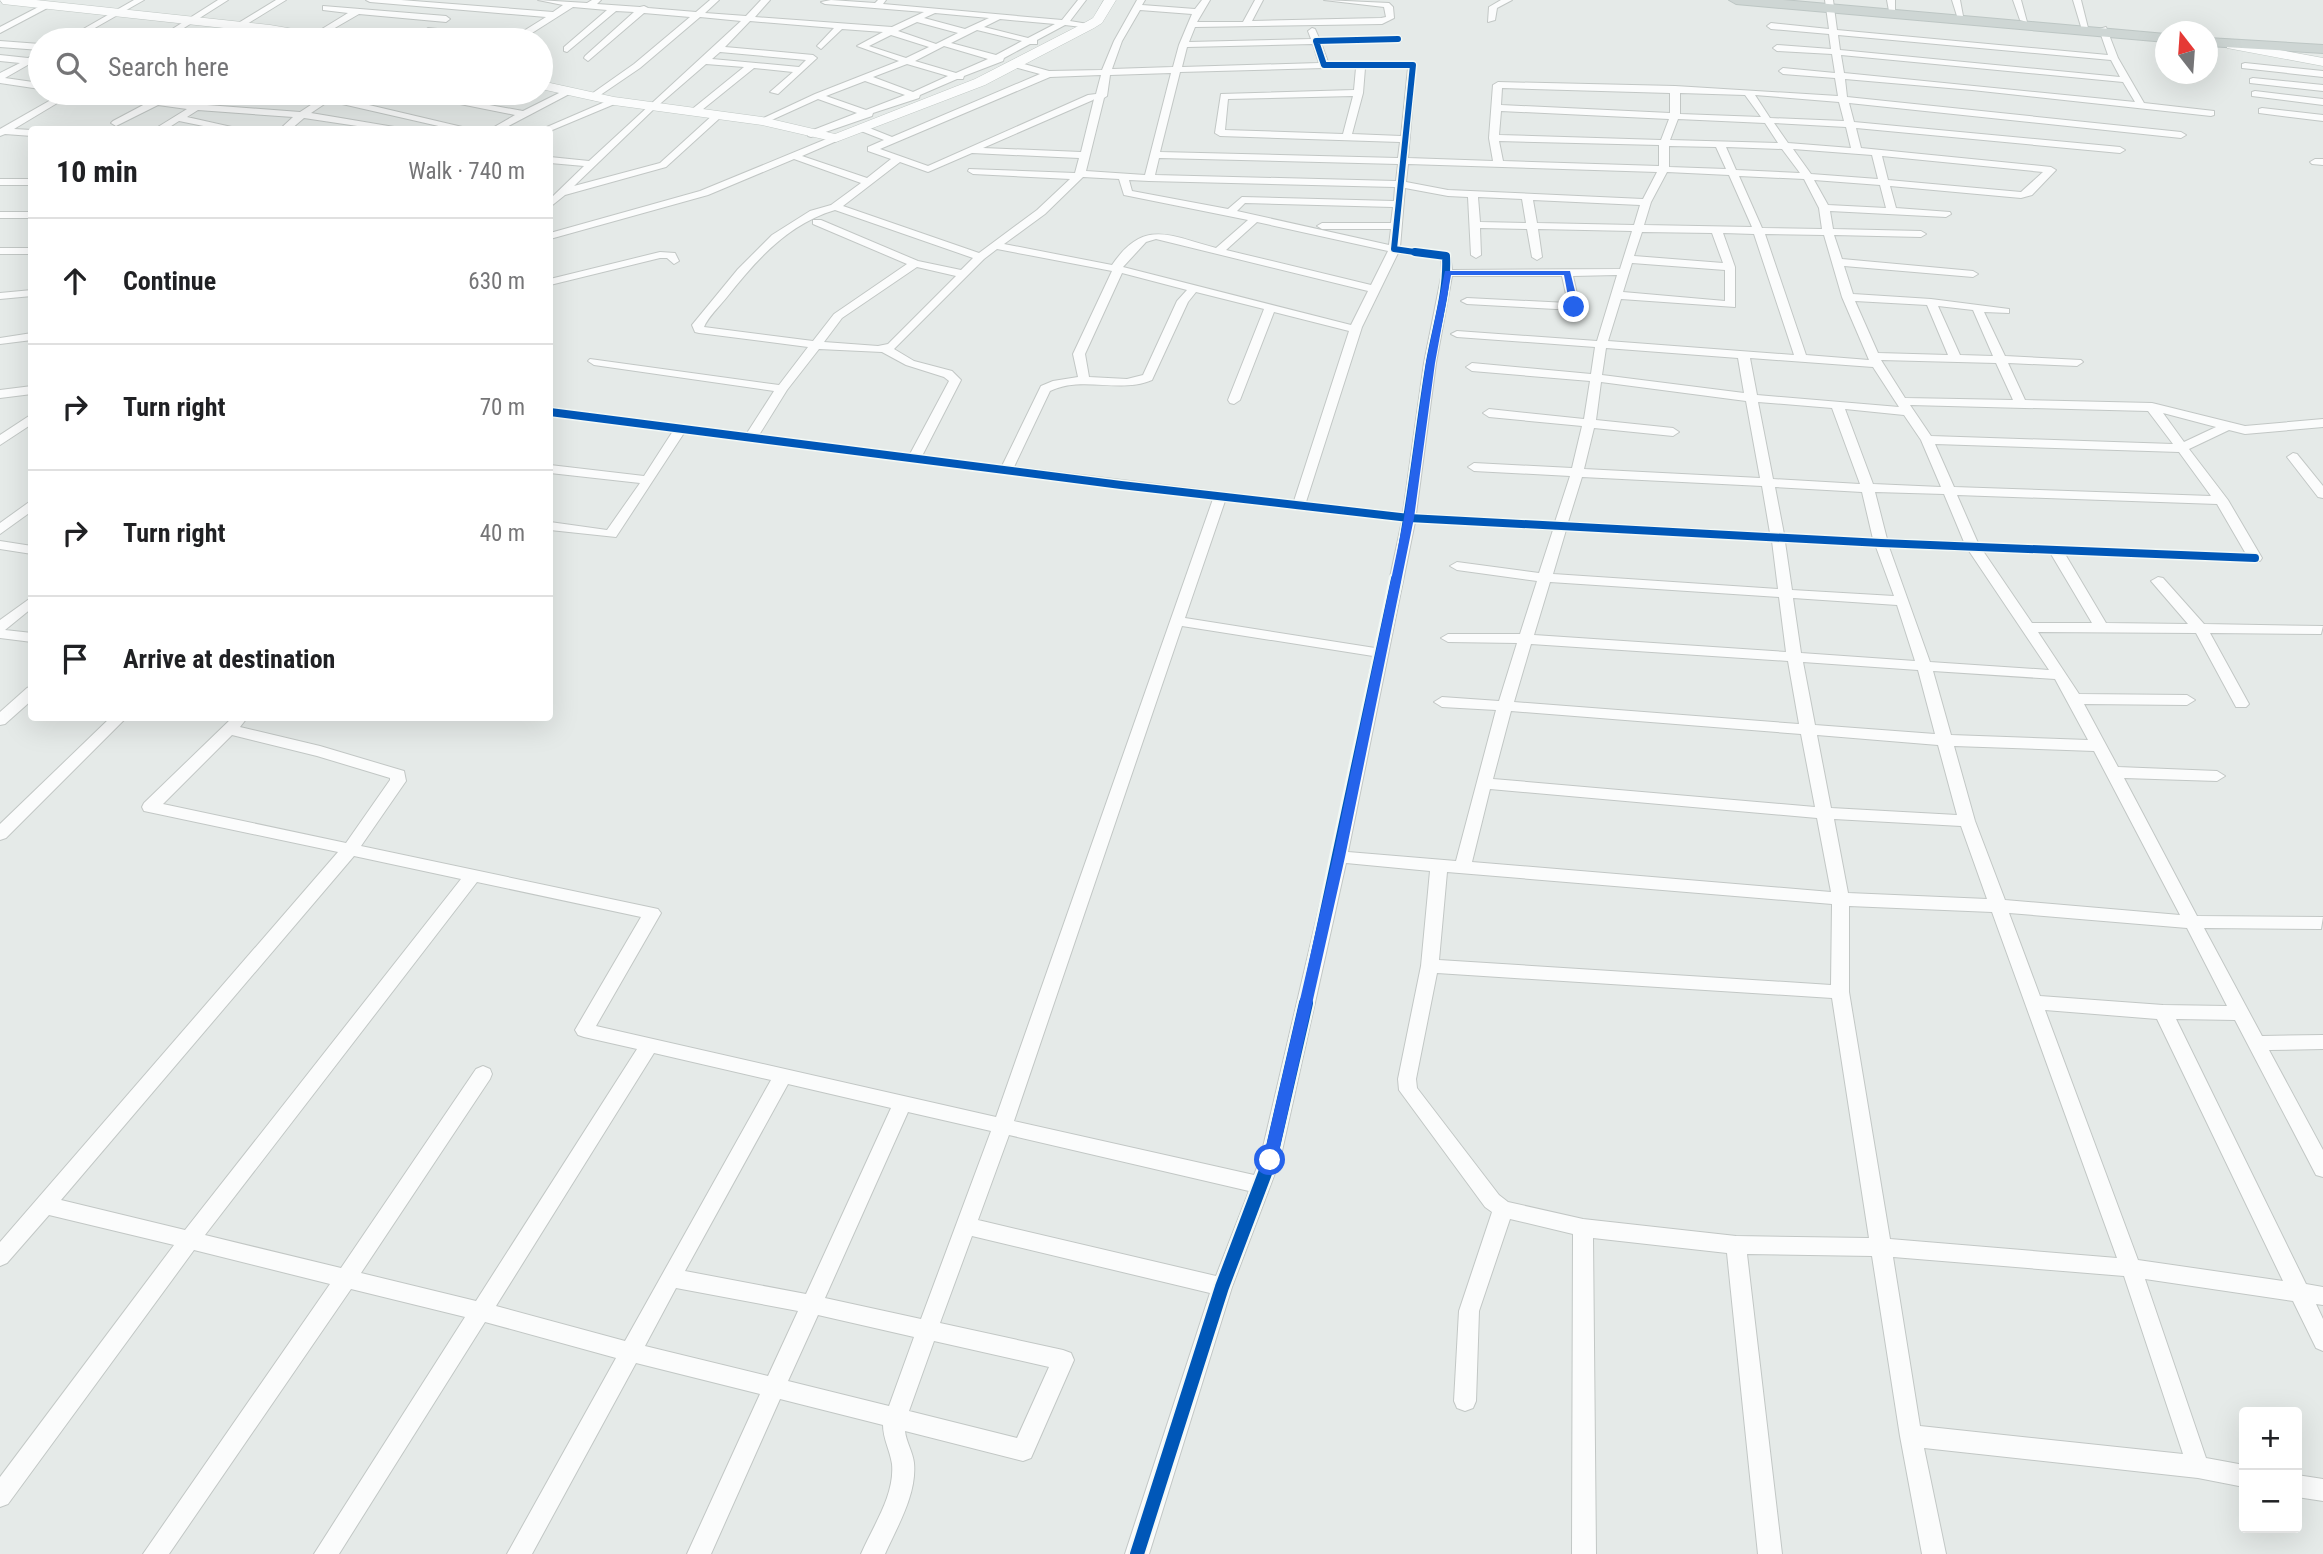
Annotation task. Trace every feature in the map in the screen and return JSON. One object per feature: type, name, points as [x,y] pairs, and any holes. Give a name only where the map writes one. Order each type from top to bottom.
[{"type":"main road","points":[[1736,0],[1956,11],[2086,28]]},
{"type":"main road","points":[[1778,0],[1830,4],[1892,4],[2155,37]]},
{"type":"main road","points":[[2218,43],[2323,49]]},
{"type":"street","points":[[4,0],[256,28]]},
{"type":"street","points":[[89,28],[140,0]]},
{"type":"street","points":[[179,28],[224,0]]},
{"type":"street","points":[[239,25],[282,0]]},
{"type":"street","points":[[328,28],[372,0],[555,15]]},
{"type":"street","points":[[432,28],[474,0]]},
{"type":"street","points":[[507,11],[522,0]]},
{"type":"street","points":[[542,0],[571,4],[593,3],[614,8],[842,24],[893,31],[1049,74],[1176,72],[1324,65],[1413,65],[1394,249],[1355,330],[1299,505]]},
{"type":"street","points":[[589,58],[654,0]]},
{"type":"street","points":[[593,97],[637,66],[715,0]]},
{"type":"street","points":[[557,193],[718,49],[766,0]]},
{"type":"street","points":[[941,0],[934,10],[864,44],[861,48],[980,82]]},
{"type":"street","points":[[553,235],[704,193],[980,82],[1090,25],[1098,20],[1110,2],[1075,0]]},
{"type":"street","points":[[811,134],[913,95],[997,58],[1065,22],[1082,0]]},
{"type":"street","points":[[1149,178],[1183,45],[1197,12],[1206,0]]},
{"type":"street","points":[[1246,24],[1259,0]]},
{"type":"street","points":[[1191,25],[1382,21],[1390,18],[1389,7],[1386,5],[1328,0]]},
{"type":"street","points":[[1491,20],[1493,7],[1508,0]]},
{"type":"street","points":[[2017,0],[2024,20]]},
{"type":"street","points":[[2077,0],[2086,28]]},
{"type":"street","points":[[822,1],[879,3],[1090,25]]},
{"type":"street","points":[[885,349],[892,346],[980,257],[1041,212],[1079,175],[1102,96],[1106,72],[1118,41],[1140,3],[1197,12]]},
{"type":"street","points":[[534,28],[571,4]]},
{"type":"street","points":[[1830,4],[1843,99],[1857,151]]},
{"type":"street","points":[[0,30],[49,5]]},
{"type":"street","points":[[326,8],[446,19]]},
{"type":"street","points":[[567,49],[614,8]]},
{"type":"street","points":[[1956,11],[1960,42],[1978,110],[1989,136],[1992,163]]},
{"type":"street","points":[[762,121],[942,46],[1001,15]]},
{"type":"street","points":[[916,19],[968,33]]},
{"type":"street","points":[[1308,23],[1324,65]]},
{"type":"street","points":[[821,46],[842,24]]},
{"type":"street","points":[[1771,26],[2114,58]]},
{"type":"street","points":[[979,28],[1050,46]]},
{"type":"street","points":[[2105,31],[2114,58],[2141,105]]},
{"type":"street","points":[[1183,45],[1398,39]]},
{"type":"street","points":[[0,44],[28,46]]},
{"type":"street","points":[[2231,45],[2323,62]]},
{"type":"street","points":[[1777,48],[2128,80]]},
{"type":"street","points":[[718,49],[813,58],[775,92]]},
{"type":"street","points":[[0,58],[28,60]]},
{"type":"street","points":[[704,61],[801,70]]},
{"type":"street","points":[[0,78],[28,64]]},
{"type":"street","points":[[1347,137],[1358,93],[1361,65]]},
{"type":"street","points":[[694,112],[751,66]]},
{"type":"street","points":[[2245,66],[2323,74]]},
{"type":"street","points":[[1217,157],[1224,96],[1222,70]]},
{"type":"street","points":[[1783,71],[1972,87],[2211,113]]},
{"type":"street","points":[[1049,74],[871,149],[928,169],[1091,97],[1102,96]]},
{"type":"street","points":[[0,78],[28,84]]},
{"type":"street","points":[[866,78],[932,102]]},
{"type":"street","points":[[2253,81],[2323,88]]},
{"type":"street","points":[[1499,164],[1494,138],[1496,86],[1503,84],[1748,92],[1843,99],[1978,110],[2181,135]]},
{"type":"street","points":[[553,88],[651,107],[762,121],[836,138]]},
{"type":"street","points":[[1463,866],[1524,639],[1561,526],[1590,424],[1601,345],[1646,202],[1664,168],[1664,143],[1675,115],[1675,89]]},
{"type":"street","points":[[553,100],[570,92]]},
{"type":"street","points":[[1748,92],[1806,174],[1824,208],[1828,232],[1848,297],[1875,360],[1927,440],[1973,547],[2060,674],[2189,922],[2323,1169]]},
{"type":"street","points":[[1224,96],[1358,93]]},
{"type":"street","points":[[2255,94],[2323,102]]},
{"type":"street","points":[[818,96],[885,120]]},
{"type":"street","points":[[2092,100],[2100,125]]},
{"type":"street","points":[[553,126],[614,101]]},
{"type":"street","points":[[2,132],[49,105]]},
{"type":"street","points":[[116,123],[151,105]]},
{"type":"street","points":[[180,105],[302,115],[380,126]]},
{"type":"street","points":[[164,126],[199,105]]},
{"type":"street","points":[[288,126],[316,105]]},
{"type":"street","points":[[371,105],[455,126]]},
{"type":"street","points":[[475,105],[523,114]]},
{"type":"street","points":[[503,126],[542,105]]},
{"type":"street","points":[[1496,108],[1765,118],[1989,136],[2120,150]]},
{"type":"street","points":[[2262,111],[2323,118]]},
{"type":"street","points":[[557,193],[663,165],[718,115]]},
{"type":"street","points":[[0,117],[26,119]]},
{"type":"street","points":[[178,118],[220,126]]},
{"type":"street","points":[[864,129],[892,140]]},
{"type":"street","points":[[2,132],[28,133]]},
{"type":"street","points":[[1220,133],[1404,139]]},
{"type":"street","points":[[1157,155],[1806,174],[2021,195],[2028,193],[2051,170],[1785,146],[1494,138]]},
{"type":"street","points":[[1720,144],[1758,230],[1801,359]]},
{"type":"street","points":[[968,151],[1086,155]]},
{"type":"street","points":[[1876,153],[1881,180],[1892,211]]},
{"type":"street","points":[[794,156],[869,182]]},
{"type":"street","points":[[898,159],[835,207],[801,217],[780,232],[698,325],[699,330],[816,345],[885,349],[910,363],[948,374],[955,380],[914,458]]},
{"type":"street","points":[[553,160],[591,164]]},
{"type":"street","points":[[972,171],[1422,186],[1439,192],[1646,202]]},
{"type":"street","points":[[1123,177],[1128,192],[1394,249],[1446,256],[1447,273],[1430,363],[1409,518],[1339,857],[1270,1160],[1222,1287],[1137,1554]]},
{"type":"street","points":[[0,182],[28,181]]},
{"type":"street","points":[[1473,194],[1476,255]]},
{"type":"street","points":[[1527,197],[1537,257]]},
{"type":"street","points":[[1230,213],[1242,200],[1399,205]]},
{"type":"street","points":[[835,207],[980,257]]},
{"type":"street","points":[[1824,208],[1945,214]]},
{"type":"street","points":[[0,215],[28,215]]},
{"type":"street","points":[[1220,250],[1256,218]]},
{"type":"street","points":[[817,222],[915,263],[963,274]]},
{"type":"street","points":[[1475,225],[1921,234]]},
{"type":"street","points":[[1291,226],[1396,226]]},
{"type":"street","points":[[1617,295],[1731,305],[1730,267],[1717,231]]},
{"type":"street","points":[[1084,379],[1079,354],[1118,270],[1117,264],[1142,240],[1149,237],[1156,236],[1220,250],[1374,289]]},
{"type":"street","points":[[996,246],[1118,270],[1355,330]]},
{"type":"street","points":[[0,251],[28,251]]},
{"type":"street","points":[[553,281],[660,255],[671,255],[674,261]]},
{"type":"street","points":[[1628,259],[1730,267]]},
{"type":"street","points":[[1838,262],[1973,274]]},
{"type":"street","points":[[752,436],[782,389],[838,316],[915,263]]},
{"type":"street","points":[[1467,301],[1574,307],[1567,272]]},
{"type":"street","points":[[1447,273],[1623,272]]},
{"type":"street","points":[[1006,470],[1045,389],[1060,382],[1084,379],[1137,381],[1148,377],[1183,301],[1194,288]]},
{"type":"street","points":[[0,296],[28,293]]},
{"type":"street","points":[[1848,297],[1931,302],[1979,310],[2005,311]]},
{"type":"street","points":[[1931,302],[1955,358]]},
{"type":"street","points":[[1234,400],[1270,308]]},
{"type":"street","points":[[1979,310],[2020,403]]},
{"type":"street","points":[[1457,334],[1801,359],[1955,358],[2077,362]]},
{"type":"street","points":[[0,341],[28,337]]},
{"type":"street","points":[[1743,355],[1778,538],[1794,656],[1841,899],[1840,992],[1910,1436],[1934,1554]]},
{"type":"street","points":[[594,361],[782,389]]},
{"type":"street","points":[[1472,367],[1837,405],[2020,403],[2152,407],[2245,429],[2323,423]]},
{"type":"street","points":[[0,394],[28,390]]},
{"type":"street","points":[[1837,405],[1868,488],[1881,543],[1924,667],[1967,821],[2131,1268],[2198,1467]]},
{"type":"street","points":[[553,412],[1409,518],[1881,543],[2255,558],[2221,500],[2152,407]]},
{"type":"street","points":[[1489,412],[1673,432]]},
{"type":"street","points":[[0,441],[28,421]]},
{"type":"street","points":[[1927,440],[2181,448],[2227,426]]},
{"type":"street","points":[[553,526],[611,534],[681,429]]},
{"type":"street","points":[[2293,457],[2323,494]]},
{"type":"street","points":[[1474,467],[1868,488],[2221,500]]},
{"type":"street","points":[[553,469],[648,480]]},
{"type":"street","points":[[873,1554],[904,1473],[902,1459],[892,1434],[895,1418],[1003,1125],[1220,496]]},
{"type":"street","points":[[0,530],[28,506]]},
{"type":"street","points":[[0,545],[28,550]]},
{"type":"street","points":[[2056,551],[2102,629]]},
{"type":"street","points":[[1457,566],[1545,578],[1903,601]]},
{"type":"street","points":[[2158,581],[2201,630],[2241,704]]},
{"type":"street","points":[[0,627],[28,604]]},
{"type":"street","points":[[1177,621],[1380,653]]},
{"type":"street","points":[[2027,627],[2321,630]]},
{"type":"street","points":[[0,634],[28,638]]},
{"type":"street","points":[[1448,638],[1524,639],[2060,674]]},
{"type":"street","points":[[0,720],[28,695]]},
{"type":"street","points":[[2074,699],[2187,700]]},
{"type":"street","points":[[1442,702],[1944,740],[2098,746]]},
{"type":"street","points":[[0,834],[115,721]]},
{"type":"street","points":[[0,1257],[350,849],[393,791],[398,775],[234,723],[150,807],[350,849],[652,913],[584,1030],[1261,1185]]},
{"type":"street","points":[[2111,772],[2217,776]]},
{"type":"street","points":[[1484,783],[1646,801],[1824,815],[1967,821]]},
{"type":"street","points":[[1339,857],[1841,899],[1996,906],[2189,922],[2321,923]]},
{"type":"street","points":[[1439,866],[1430,966],[1407,1079],[1408,1090],[1492,1200],[1503,1209],[1583,1228],[1736,1245],[1880,1247],[2131,1268],[2323,1296]]},
{"type":"street","points":[[0,1496],[189,1241],[473,875]]},
{"type":"street","points":[[1430,966],[1840,992]]},
{"type":"street","points":[[2032,1002],[2163,1012],[2239,1013]]},
{"type":"street","points":[[2163,1012],[2323,1341]]},
{"type":"street","points":[[2255,1043],[2323,1042]]},
{"type":"street","points":[[326,1554],[650,1045]]},
{"type":"street","points":[[155,1554],[345,1280],[483,1074]]},
{"type":"street","points":[[519,1554],[783,1075]]},
{"type":"street","points":[[699,1554],[903,1102]]},
{"type":"street","points":[[44,1205],[480,1311],[631,1352],[1023,1450],[1063,1360],[811,1304],[671,1278]]},
{"type":"street","points":[[1465,1401],[1469,1311],[1503,1209]]},
{"type":"street","points":[[966,1226],[1222,1287]]},
{"type":"street","points":[[1583,1228],[1584,1554]]},
{"type":"street","points":[[1736,1245],[1770,1554]]},
{"type":"street","points":[[1910,1436],[2198,1467],[2239,1475]]},
{"type":"street","points":[[2302,1487],[2323,1490]]},
{"type":"cycle path","points":[[1137,1554],[1222,1287],[1270,1160],[1339,857],[1409,518],[1430,363],[1447,273],[1446,256],[1394,249],[1413,65],[1324,65],[1316,41],[1398,39]]},
{"type":"cycle path","points":[[553,412],[1121,485],[1409,518],[1881,543],[2255,558]]},
{"type":"route","points":[[1270,1160],[1339,857],[1409,518],[1430,363],[1435,348],[1447,273],[1567,272],[1576,306],[1574,307]]}]
